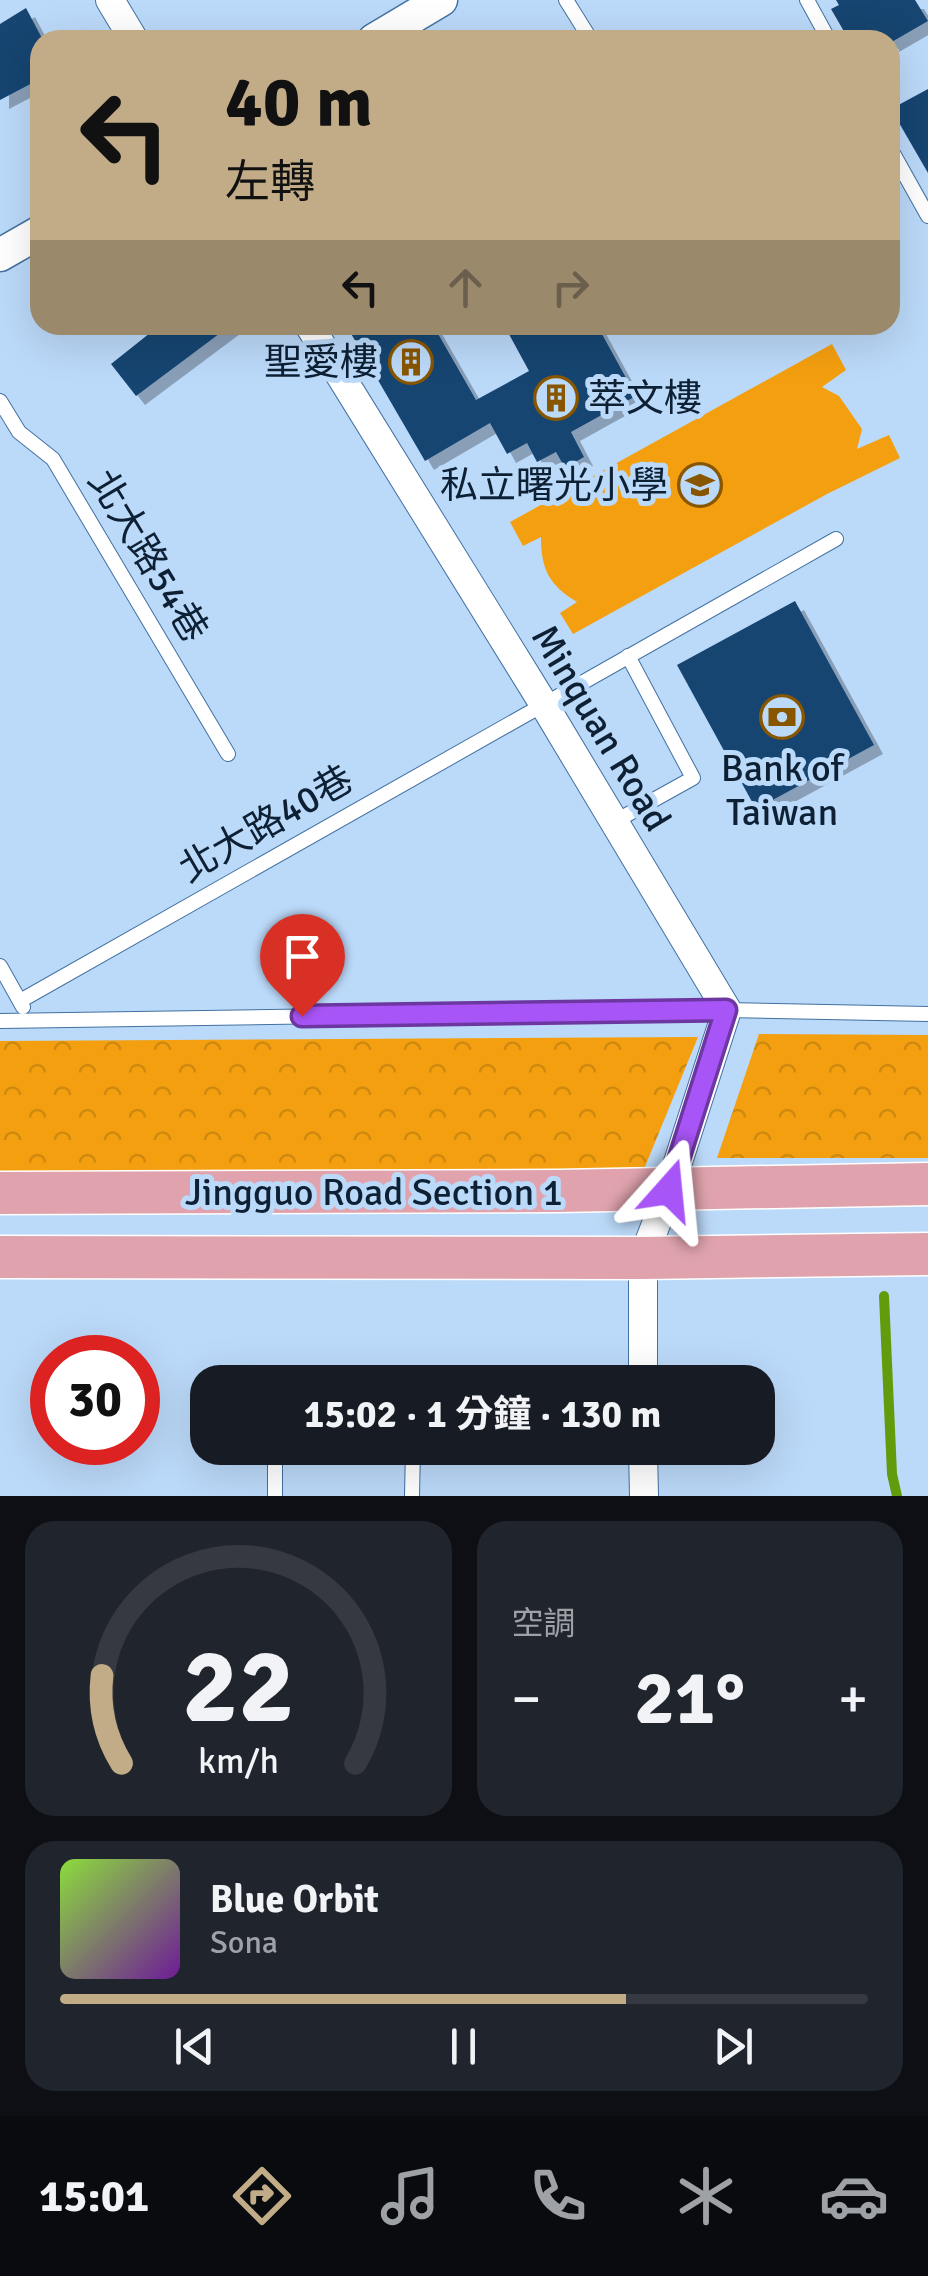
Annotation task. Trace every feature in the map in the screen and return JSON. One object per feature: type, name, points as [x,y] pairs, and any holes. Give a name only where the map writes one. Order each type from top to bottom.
[{"type":"main road","name":"Jingguo Road Section 1","points":[[0,1193],[669,1190],[928,1184]]},
{"type":"main road","name":"Jingguo Road Section 1","points":[[0,1258],[928,1254]]},
{"type":"street","points":[[110,0],[128,30]]},
{"type":"street","points":[[390,30],[440,0]]},
{"type":"street","points":[[0,255],[30,238]]},
{"type":"street","name":"Minquan Road","points":[[316,335],[726,1010]]},
{"type":"street","points":[[643,1365],[643,1258],[669,1190],[726,1010]]},
{"type":"street","points":[[644,1465],[644,1496]]},
{"type":"lane","points":[[566,0],[585,30]]},
{"type":"lane","points":[[806,0],[823,30]]},
{"type":"lane","points":[[900,166],[928,216]]},
{"type":"lane","name":"北大路54巷","points":[[0,401],[19,432],[53,459],[228,754]]},
{"type":"lane","name":"北大路40巷","points":[[20,1001],[836,540]]},
{"type":"lane","points":[[614,822],[692,778],[628,656]]},
{"type":"lane","points":[[0,966],[31,1020]]},
{"type":"lane","points":[[0,1021],[726,1010],[928,1014]]},
{"type":"lane","points":[[275,1465],[275,1496]]},
{"type":"lane","points":[[412,1496],[413,1465]]},
{"type":"green space","points":[[832,344],[846,370],[822,387],[839,396],[862,429],[857,449],[889,435],[900,458],[573,634],[560,613],[577,602],[548,575],[541,537],[523,546],[510,522]]},
{"type":"green space","points":[[759,1034],[928,1035],[928,1158],[717,1158]]},
{"type":"green space","points":[[698,1037],[640,1179],[0,1175],[0,1041]]},
{"type":"building","points":[[836,0],[915,0],[928,21],[900,37],[900,30],[843,30],[831,9],[839,5]]},
{"type":"building","points":[[26,8],[38,30],[30,30],[30,84],[0,100],[0,24]]},
{"type":"building","points":[[928,89],[928,173],[900,125],[900,104]]},
{"type":"building","points":[[147,335],[218,335],[136,396],[111,364]]},
{"type":"building","points":[[352,335],[439,335],[476,400],[529,371],[509,335],[602,335],[636,396],[571,432],[584,457],[565,468],[556,452],[537,462],[527,443],[507,454],[490,423],[425,461]]},
{"type":"building","name":"Bank of Taiwan","points":[[795,601],[874,745],[756,809],[677,665]]},
{"type":"waterway","points":[[884,1296],[892,1474],[897,1496]]},
{"type":"place","name":"聖愛樓","points":[[411,362]]},
{"type":"place","name":"萃文樓","points":[[556,398]]},
{"type":"place","name":"私立曙光小學","points":[[700,485]]},
{"type":"place","name":"Bank of Taiwan","points":[[782,717]]},
{"type":"route","points":[[302,1016],[726,1010],[669,1190]]}]
